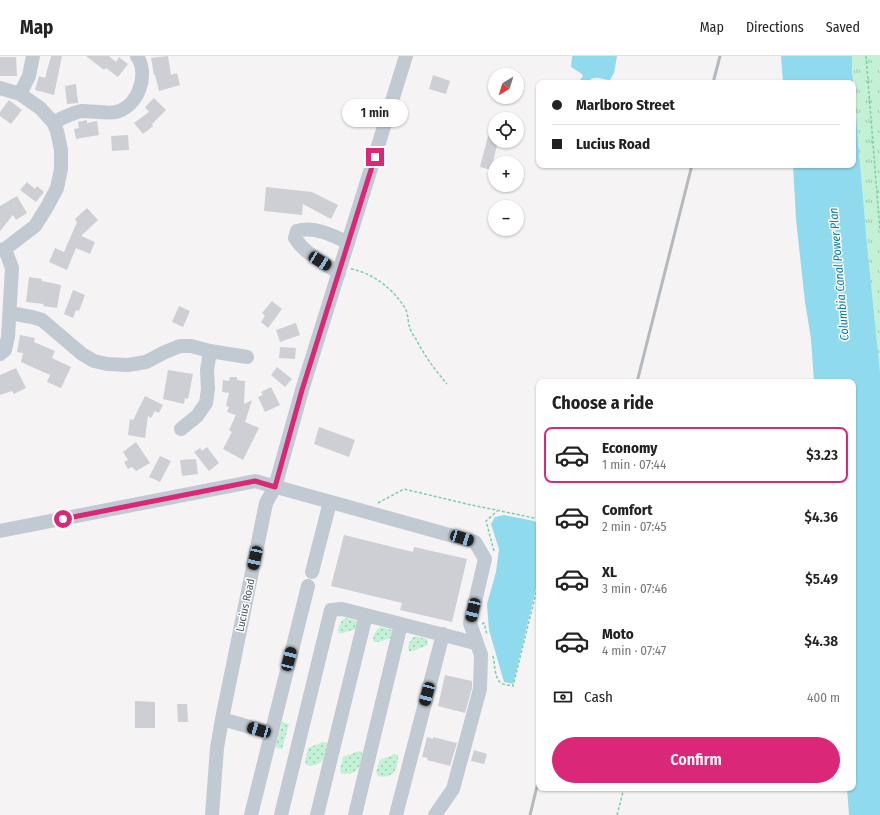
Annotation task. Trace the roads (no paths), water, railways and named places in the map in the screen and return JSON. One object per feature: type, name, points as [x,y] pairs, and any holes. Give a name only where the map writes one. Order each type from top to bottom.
[{"type":"street","points":[[20,94],[29,76],[33,56]]},
{"type":"street","points":[[53,122],[80,111],[116,112],[128,106],[139,92],[143,78],[141,62],[137,56]]},
{"type":"street","name":"Lucius Road","points":[[212,815],[217,748],[222,719],[266,503],[275,487],[302,390],[406,56]]},
{"type":"street","points":[[0,88],[20,94],[40,108],[53,122],[57,131],[61,150],[61,169],[57,188],[47,207],[35,226],[2,250],[12,268],[8,337],[5,350],[0,354]]},
{"type":"street","points":[[340,270],[311,255],[295,238],[297,231],[305,228],[316,230],[340,238],[348,243]]},
{"type":"street","points":[[10,313],[42,320],[82,354],[94,361],[107,364],[128,365],[146,362],[164,352],[180,346],[191,346],[210,351],[247,357]]},
{"type":"street","points":[[181,429],[197,416],[206,403],[208,389],[207,370],[210,351]]},
{"type":"street","points":[[0,531],[255,481],[475,542],[485,558],[470,623],[471,627],[482,641],[480,689],[453,789],[435,815]]},
{"type":"street","points":[[312,572],[330,502]]},
{"type":"street","points":[[251,815],[308,586]]},
{"type":"street","points":[[281,815],[331,610],[342,609],[443,634],[482,641]]},
{"type":"street","points":[[317,815],[366,615]]},
{"type":"street","points":[[355,815],[401,624]]},
{"type":"street","points":[[396,815],[443,634]]},
{"type":"street","points":[[222,719],[271,733]]},
{"type":"water","points":[[572,56],[617,56],[614,73],[610,80],[595,78],[590,80],[580,80],[583,76],[582,74],[571,67]]},
{"type":"water","points":[[781,56],[852,56],[853,80],[783,80]]},
{"type":"water","name":"Columbia Canal Power Plan","points":[[856,116],[880,372],[880,815],[849,815],[847,791],[856,791],[856,379],[814,379],[811,339],[805,302],[796,219],[793,168],[856,168]]},
{"type":"water","points":[[504,515],[536,523],[536,588],[513,684],[504,682],[489,630],[487,604],[496,572],[499,549],[491,524],[495,517]]},
{"type":"railway","points":[[714,80],[720,56]]},
{"type":"railway","points":[[638,379],[691,168]]},
{"type":"railway","points":[[530,815],[536,790]]}]
